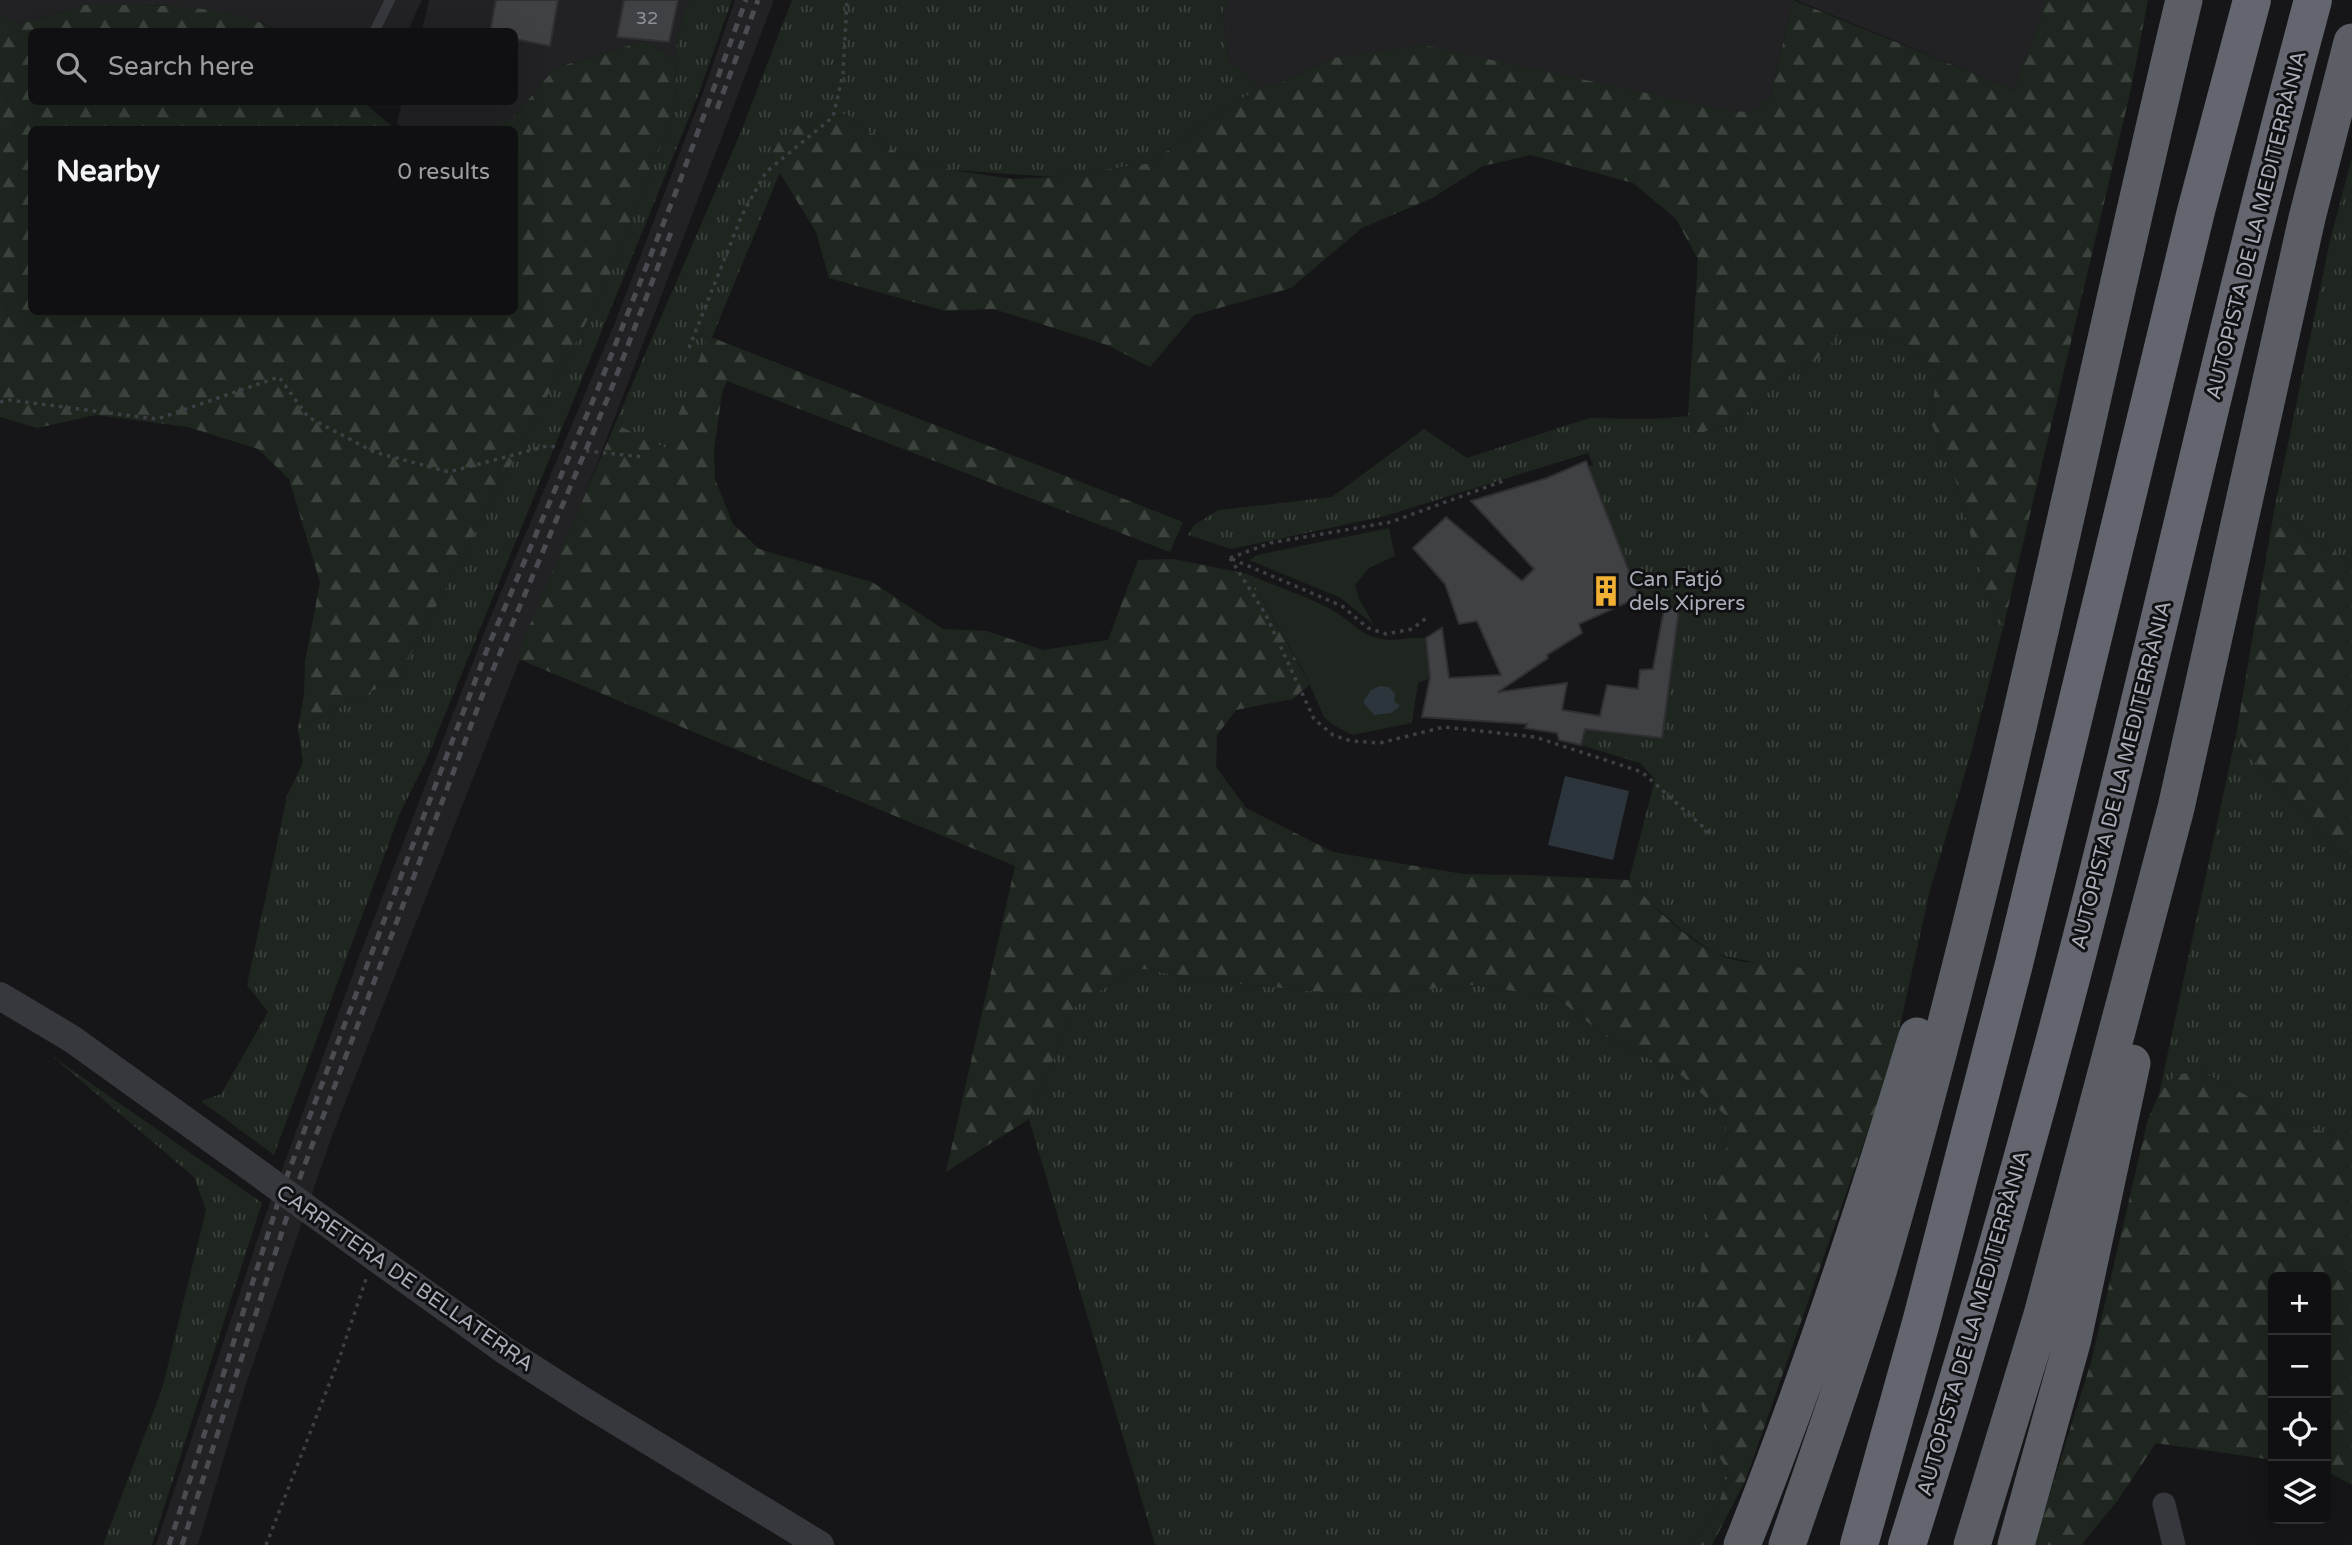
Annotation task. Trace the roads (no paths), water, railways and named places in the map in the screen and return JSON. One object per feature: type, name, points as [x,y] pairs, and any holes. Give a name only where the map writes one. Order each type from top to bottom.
[{"type":"highway","points":[[1861,1535],[2010,977],[2196,211],[2252,0]]},
{"type":"highway","name":"AUTOPISTA DE LA MEDITERRÀNIA","points":[[1907,1545],[1940,1440],[2068,988],[2237,295],[2313,0]]},
{"type":"highway","points":[[1787,1545],[1878,1271],[1954,989],[1997,814],[2181,8]]},
{"type":"highway","points":[[1972,1545],[2042,1315],[2176,808],[2307,218],[2352,42]]},
{"type":"highway","points":[[2016,1545],[2073,1339],[2094,1247],[2138,1035],[2176,808]]},
{"type":"highway","points":[[1742,1545],[1780,1451],[1828,1315],[1931,990],[1997,814]]},
{"type":"street","name":"CARRETERA DE BELLATERRA","points":[[0,996],[72,1039],[527,1365],[820,1545]]},
{"type":"street","points":[[2164,1503],[2174,1545]]},
{"type":"lane","points":[[376,28],[390,0]]},
{"type":"railway","points":[[169,1545],[284,1184],[488,647],[597,391],[677,189],[746,0]]},
{"type":"railway","points":[[717,109],[758,0]]},
{"type":"railway","points":[[182,1545],[296,1188],[484,691],[609,395],[673,227]]},
{"type":"place","name":"Can Fatjó dels Xiprers","points":[[1606,591]]}]
